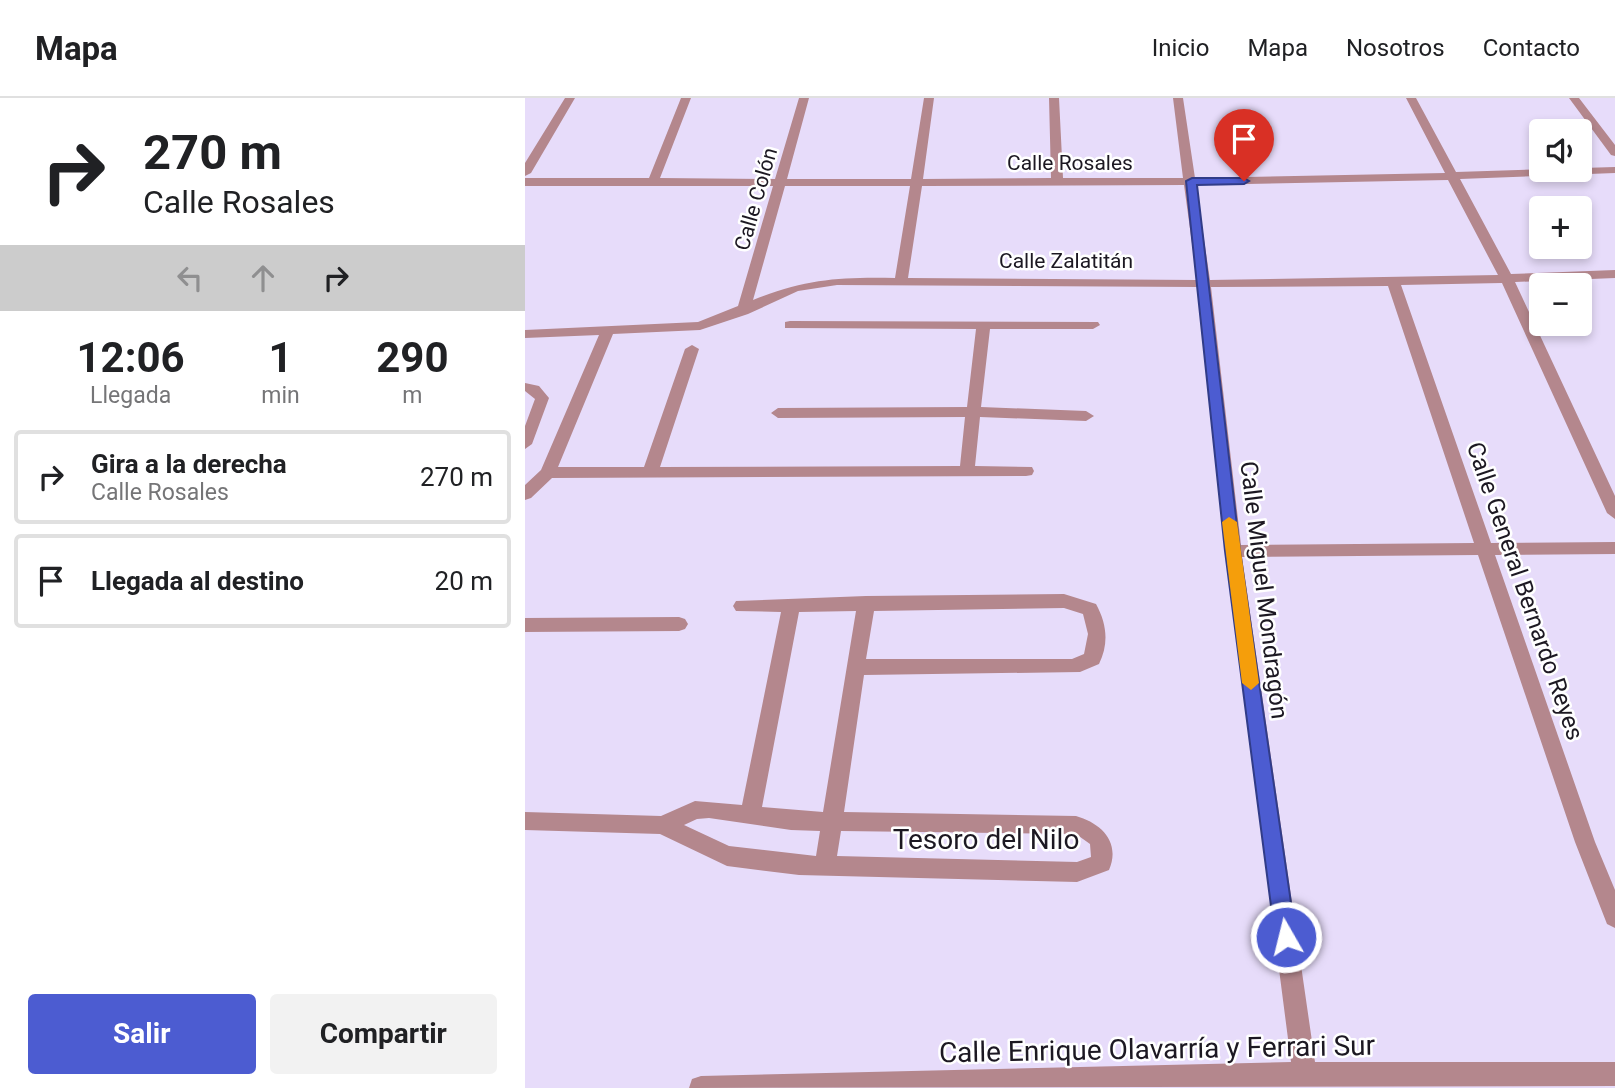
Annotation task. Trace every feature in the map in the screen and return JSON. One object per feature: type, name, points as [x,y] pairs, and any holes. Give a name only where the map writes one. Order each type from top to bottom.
[{"type":"street","points":[[525,173],[570,98]]},
{"type":"street","points":[[653,182],[686,98]]},
{"type":"street","name":"Calle Colón","points":[[743,311],[804,98]]},
{"type":"street","points":[[901,282],[929,98]]},
{"type":"street","points":[[1054,98],[1057,183]]},
{"type":"street","name":"Calle Miguel Mondragón","points":[[1178,98],[1192,181],[1233,551],[1305,1081]]},
{"type":"street","points":[[1411,98],[1507,279],[1615,513]]},
{"type":"street","points":[[1574,98],[1615,153]]},
{"type":"street","name":"Calle Rosales","points":[[525,182],[1057,183],[1453,178],[1615,170]]},
{"type":"street","name":"Calle Zalatitán","points":[[525,334],[681,329],[718,321],[795,288],[816,283],[1393,281],[1615,274]]},
{"type":"street","name":"Calle General Bernardo Reyes","points":[[1393,281],[1585,842],[1615,917]]},
{"type":"street","points":[[790,325],[1093,325]]},
{"type":"street","points":[[967,470],[983,327]]},
{"type":"street","points":[[526,490],[548,473],[607,332]]},
{"type":"street","points":[[650,473],[692,349]]},
{"type":"street","points":[[778,413],[973,412],[1086,416]]},
{"type":"street","points":[[548,473],[1026,471]]},
{"type":"street","points":[[1233,551],[1615,548]]},
{"type":"street","points":[[742,606],[1063,601],[1090,609],[1097,624],[1099,638],[1091,659],[1073,667],[857,667]]},
{"type":"street","points":[[825,866],[834,822],[866,603]]},
{"type":"street","points":[[750,815],[791,605]]},
{"type":"street","points":[[525,625],[679,624]]},
{"type":"street","name":"Tesoro del Nilo","points":[[695,810],[791,821],[1076,825],[1089,828],[1098,835],[1102,844],[1101,863],[1077,872],[825,866],[727,856],[662,825],[695,810]]},
{"type":"street","points":[[525,821],[662,825]]},
{"type":"street","name":"Calle Enrique Olavarría y Ferrari Sur","points":[[701,1088],[1305,1081],[1615,1073]]},
{"type":"lane","points":[[525,387],[534,389],[542,398],[525,444]]},
{"type":"slow traffic","points":[[1229,522],[1251,683]]},
{"type":"route","points":[[1244,181],[1192,181],[1233,551],[1286,937]]}]
